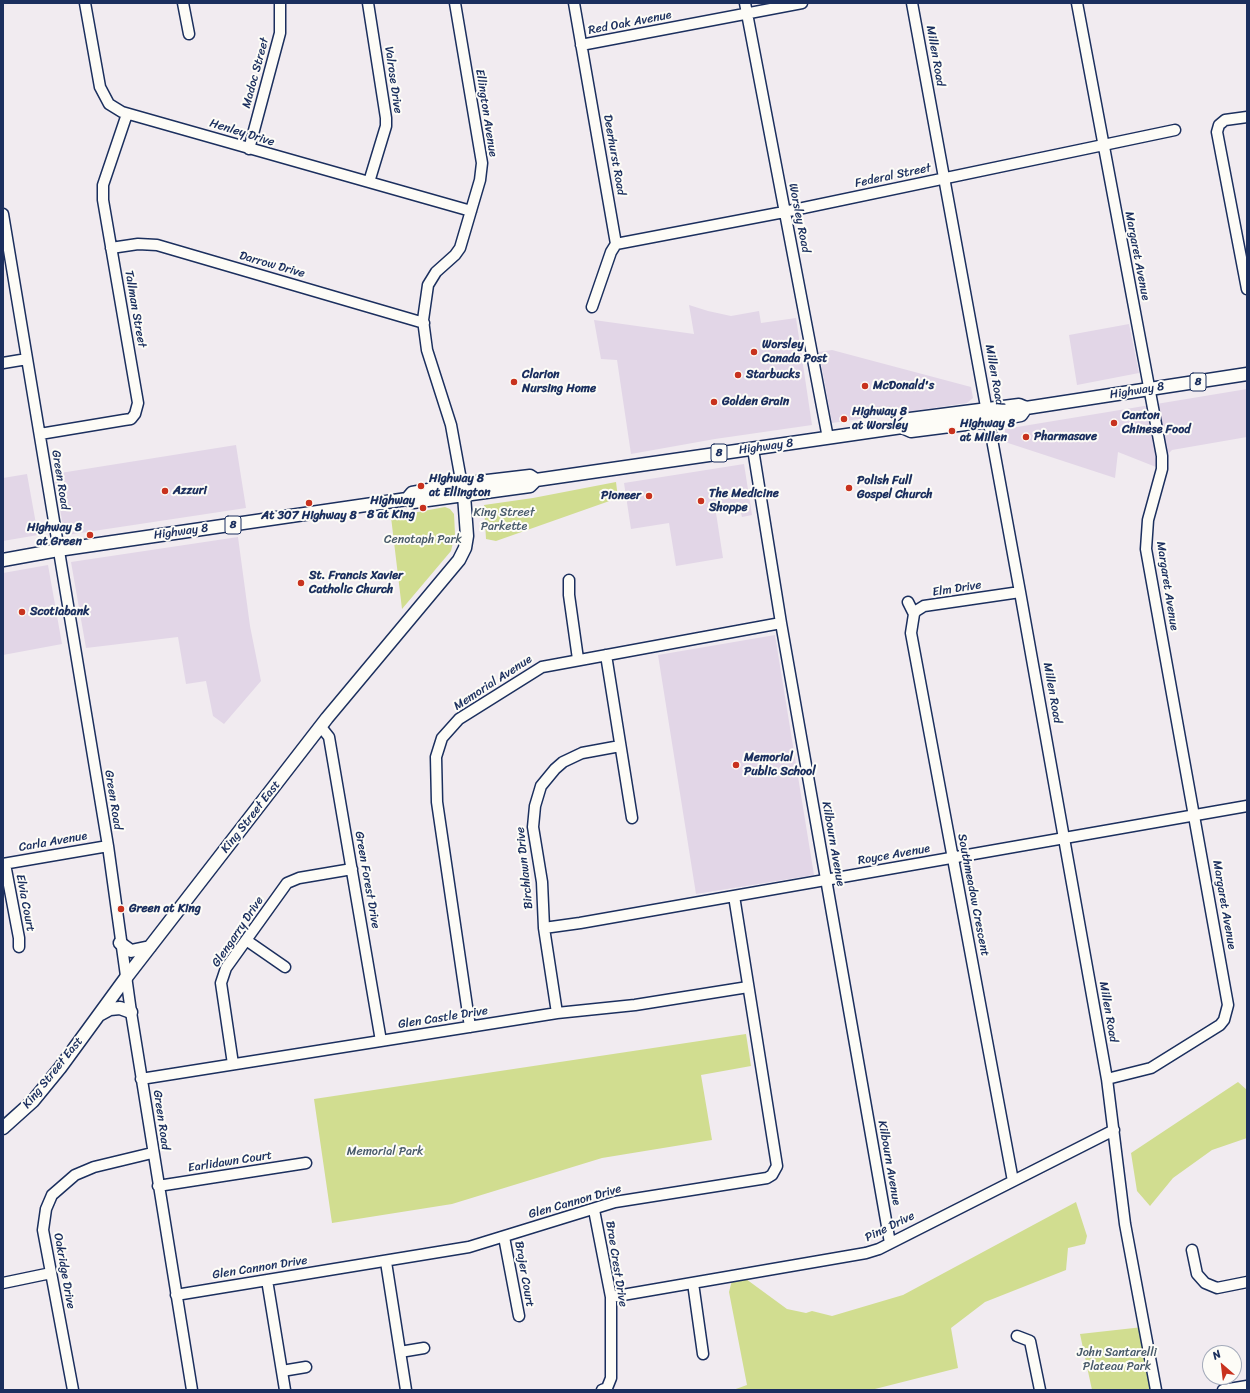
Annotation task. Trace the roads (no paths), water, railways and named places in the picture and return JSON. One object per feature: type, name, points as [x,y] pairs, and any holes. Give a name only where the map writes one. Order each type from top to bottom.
[{"type":"main road","name":"Highway 8","points":[[902,427],[910,419],[987,408],[1019,405],[1026,408],[1247,374]]},
{"type":"main road","name":"Highway 8","points":[[3,560],[58,550],[407,499],[413,502],[463,490],[530,486],[536,480],[902,427],[911,431],[989,421],[1021,414],[1026,408]]},
{"type":"main road","name":"King Street East","points":[[3,1128],[33,1101],[150,947],[321,727],[459,560],[465,548],[468,536],[463,490]]},
{"type":"main road","points":[[120,943],[131,951],[150,947]]},
{"type":"main road","points":[[99,1015],[110,1009],[120,1008],[130,1012]]},
{"type":"street","name":"Henley Drive","points":[[86,3],[100,87],[112,106],[127,114],[471,211]]},
{"type":"street","points":[[183,3],[189,34]]},
{"type":"street","name":"Madoc Street","points":[[249,149],[280,33],[280,3]]},
{"type":"street","name":"Valrose Drive","points":[[368,3],[386,118],[386,126],[369,182]]},
{"type":"street","name":"Ellington Avenue","points":[[455,3],[482,163],[480,180],[460,248],[455,255],[436,272],[428,285],[424,323],[430,363],[451,425],[463,490]]},
{"type":"street","name":"Deerhurst Road","points":[[574,3],[616,244]]},
{"type":"street","name":"Worsley Road","points":[[745,3],[828,438]]},
{"type":"street","name":"Red Oak Avenue","points":[[581,46],[802,3]]},
{"type":"street","name":"Millen Road","points":[[912,3],[987,408],[1107,1079],[1125,1224],[1156,1390]]},
{"type":"street","name":"Margaret Avenue","points":[[1077,3],[1148,389],[1162,456],[1162,469],[1148,520],[1146,549],[1228,1005],[1225,1017],[1220,1025],[1152,1068],[1107,1079]]},
{"type":"street","name":"Tallman Street","points":[[40,434],[130,419],[136,414],[138,403],[103,200],[104,185],[127,114]]},
{"type":"street","points":[[1247,116],[1225,120],[1219,125],[1217,132],[1247,289]]},
{"type":"street","name":"Federal Street","points":[[616,244],[784,212],[1175,130]]},
{"type":"street","name":"Green Road","points":[[3,214],[108,846],[130,1012],[192,1390]]},
{"type":"street","name":"Darrow Drive","points":[[111,248],[138,244],[157,245],[424,323]]},
{"type":"street","points":[[592,307],[611,252],[616,244]]},
{"type":"street","points":[[3,363],[27,359]]},
{"type":"street","name":"Kilbourn Avenue","points":[[753,449],[781,623],[890,1243]]},
{"type":"street","points":[[569,580],[569,595],[578,659]]},
{"type":"street","name":"Elm Drive","points":[[914,614],[924,606],[1020,592]]},
{"type":"street","points":[[908,602],[914,614]]},
{"type":"street","name":"Southmeadow Crescent","points":[[914,614],[910,633],[912,645],[1013,1181]]},
{"type":"street","name":"Memorial Avenue","points":[[470,1027],[437,802],[436,757],[442,738],[459,719],[542,667],[578,659],[781,623]]},
{"type":"street","points":[[606,655],[632,818]]},
{"type":"street","name":"Green Forest Drive","points":[[321,727],[329,737],[381,1041]]},
{"type":"street","name":"Birchlawn Drive","points":[[558,1013],[544,928],[542,882],[533,817],[541,786],[555,769],[572,757],[582,753],[620,746]]},
{"type":"street","name":"Royce Avenue","points":[[544,928],[580,923],[1247,806]]},
{"type":"street","name":"Carla Avenue","points":[[4,864],[108,846]]},
{"type":"street","name":"Elvia Court","points":[[4,864],[19,938],[19,947]]},
{"type":"street","name":"Glengarry Drive","points":[[233,1064],[221,983],[226,968],[291,880],[352,869]]},
{"type":"street","name":"Glen Cannon Drive","points":[[176,1295],[386,1262],[469,1247],[594,1210],[615,1202],[767,1178],[772,1175],[777,1170],[734,896]]},
{"type":"street","points":[[246,940],[285,967]]},
{"type":"street","name":"Glen Castle Drive","points":[[141,1079],[558,1013],[635,1005],[748,987]]},
{"type":"street","name":"Pine Drive","points":[[610,1297],[856,1256],[879,1249],[1114,1130]]},
{"type":"street","name":"Oakridge Drive","points":[[73,1390],[44,1230],[46,1209],[52,1195],[75,1175],[94,1167],[152,1153]]},
{"type":"street","name":"Earlidawn Court","points":[[158,1186],[306,1164]]},
{"type":"street","name":"Brae Crest Drive","points":[[594,1210],[610,1297],[611,1378],[607,1388],[602,1390]]},
{"type":"street","name":"Brajer Court","points":[[504,1237],[519,1316]]},
{"type":"street","points":[[1192,1250],[1197,1274],[1208,1285],[1216,1288],[1247,1282]]},
{"type":"street","points":[[386,1262],[406,1390]]},
{"type":"street","points":[[3,1283],[51,1273]]},
{"type":"street","points":[[267,1280],[285,1390]]},
{"type":"street","points":[[693,1283],[703,1354]]},
{"type":"street","points":[[1017,1336],[1030,1341],[1040,1390]]},
{"type":"street","points":[[400,1352],[424,1348]]},
{"type":"street","points":[[282,1371],[306,1367]]},
{"type":"street","points":[[1223,1390],[1247,1386]]},
{"type":"place","name":"Worsley Canada Post","points":[[754,352]]},
{"type":"place","name":"Starbucks","points":[[738,375]]},
{"type":"place","name":"Clarion Nursing Home","points":[[514,382]]},
{"type":"place","name":"McDonald's","points":[[865,386]]},
{"type":"place","name":"Golden Grain","points":[[714,402]]},
{"type":"place","name":"Highway 8 at Worsley","points":[[844,419]]},
{"type":"place","name":"Canton Chinese Food","points":[[1114,423]]},
{"type":"place","name":"Highway 8 at Millen","points":[[952,431]]},
{"type":"place","name":"Pharmasave","points":[[1026,437]]},
{"type":"place","name":"Highway 8 at Ellington","points":[[421,486]]},
{"type":"place","name":"Polish Full Gospel Church","points":[[849,488]]},
{"type":"place","name":"Azzuri","points":[[165,491]]},
{"type":"place","name":"Pioneer","points":[[649,496]]},
{"type":"place","name":"The Medicine Shoppe","points":[[701,501]]},
{"type":"place","name":"At 307 Highway 8","points":[[309,503]]},
{"type":"place","name":"Highway 8 at King","points":[[423,508]]},
{"type":"place","name":"Highway 8 at Green","points":[[90,535]]},
{"type":"place","name":"St. Francis Xavier Catholic Church","points":[[301,583]]},
{"type":"place","name":"Scotiabank","points":[[22,612]]},
{"type":"place","name":"Memorial Public School","points":[[736,765]]},
{"type":"place","name":"Green at King","points":[[121,909]]},
{"type":"park label","name":"King Street Parkette","points":[[504,520]]},
{"type":"park label","name":"Cenotaph Park","points":[[423,540]]},
{"type":"park label","name":"Memorial Park","points":[[385,1152]]},
{"type":"park label","name":"John Santarelli Plateau Park","points":[[1117,1360]]}]
